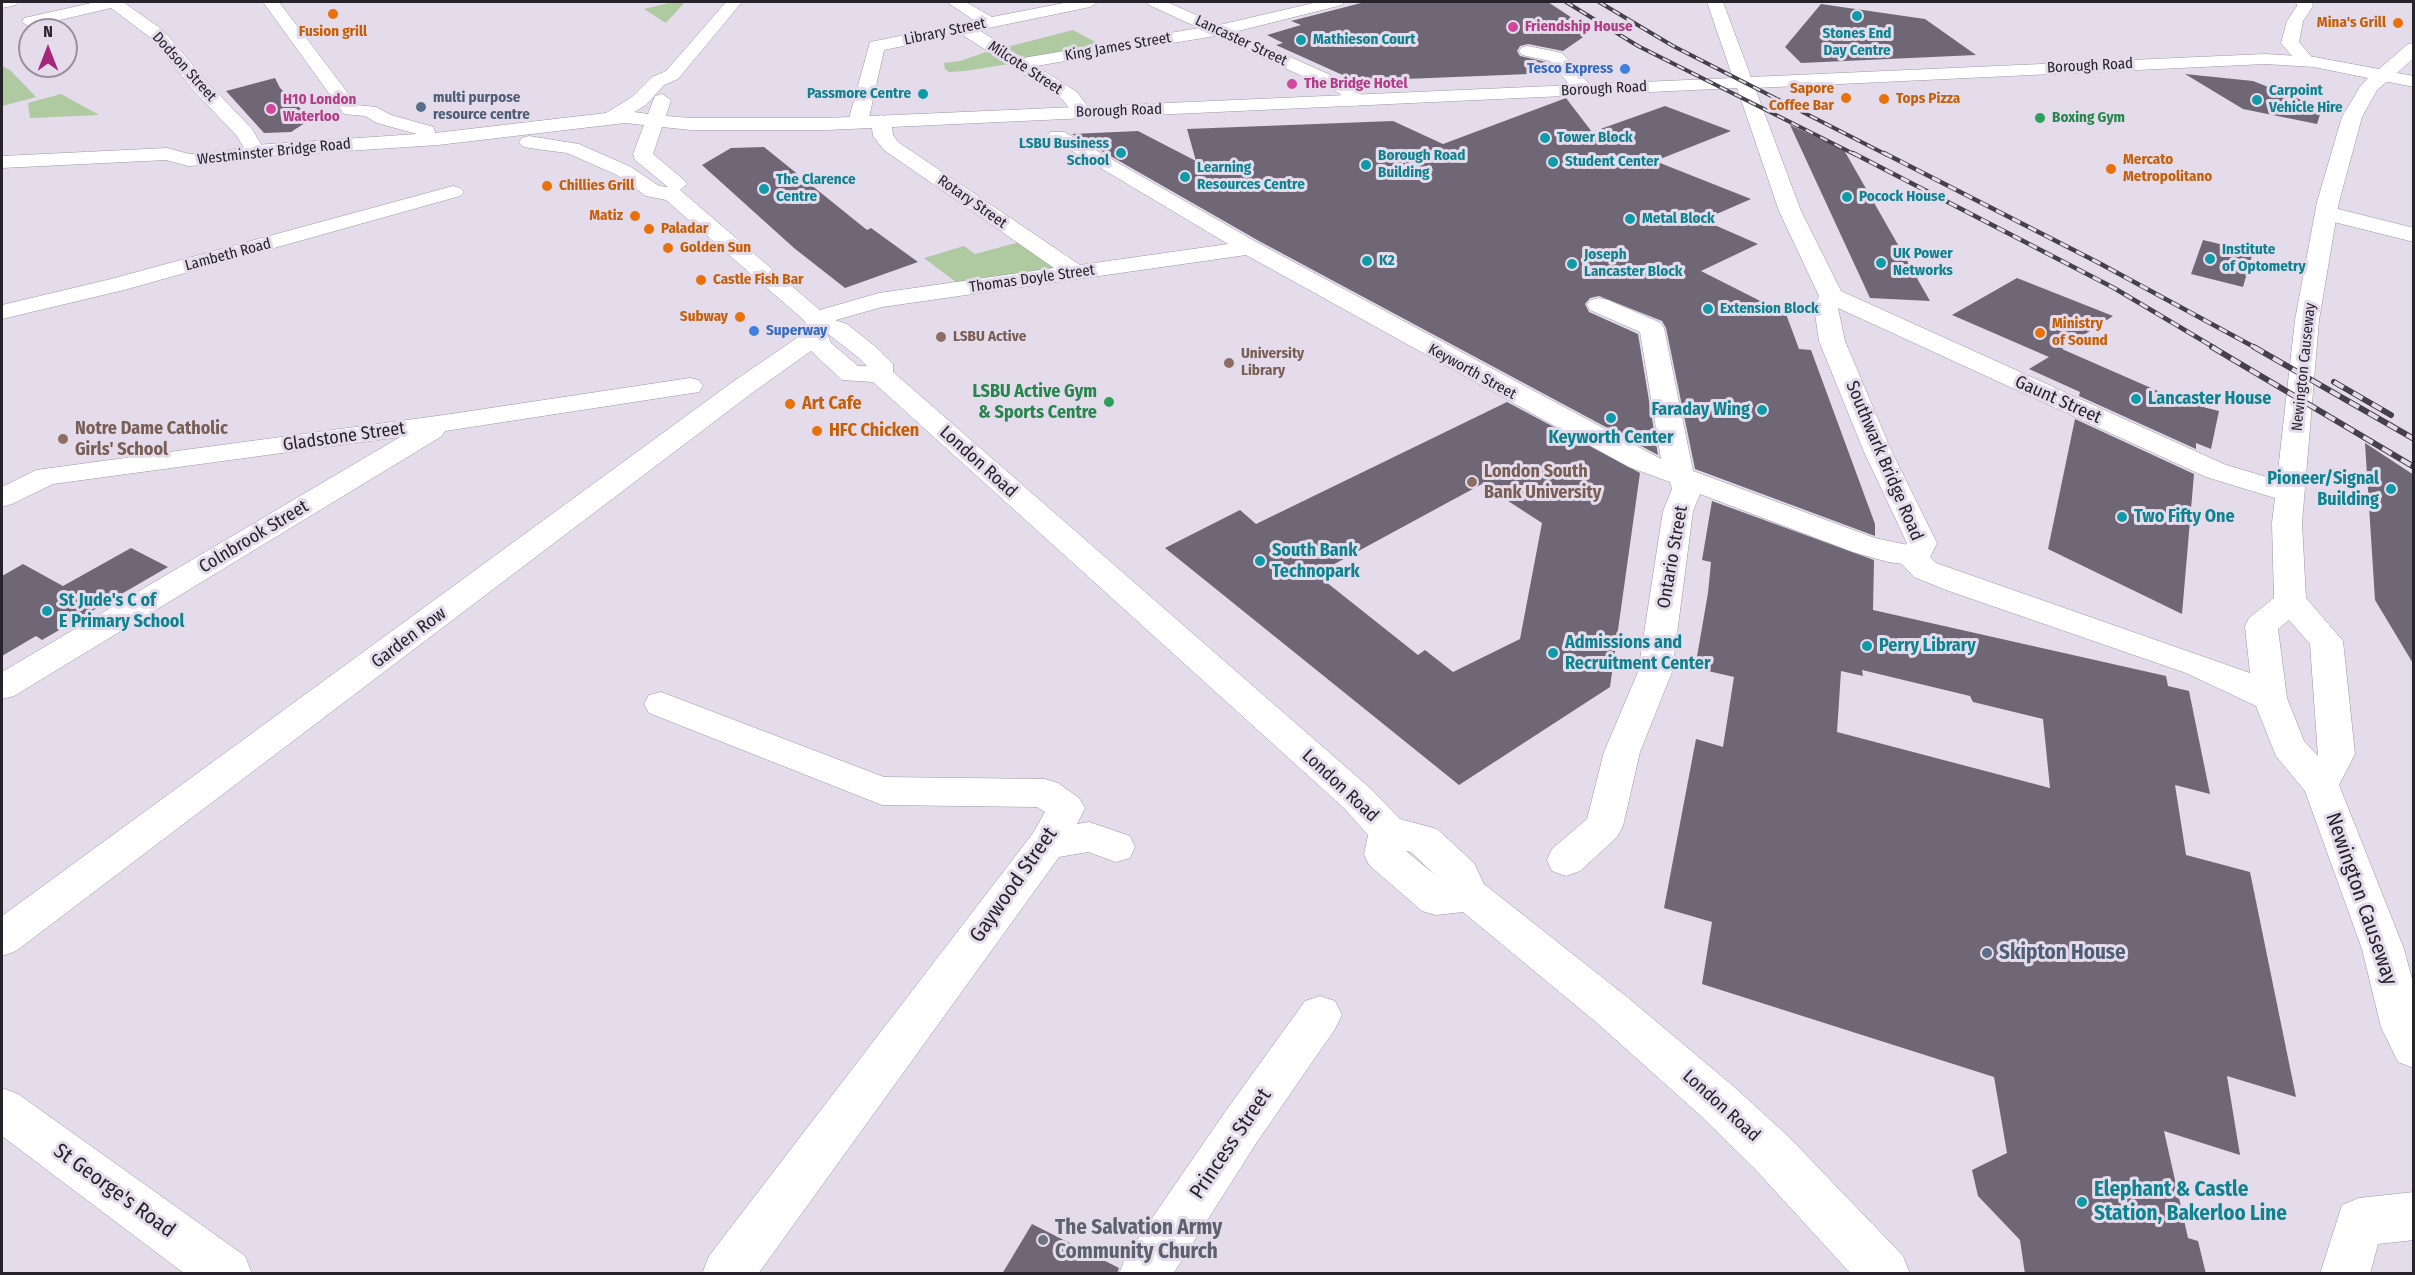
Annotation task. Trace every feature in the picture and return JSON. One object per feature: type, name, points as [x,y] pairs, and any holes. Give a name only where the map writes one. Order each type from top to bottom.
[{"type":"main road","points":[[2,3],[10,2]]},
{"type":"main road","name":"Dodson Street","points":[[47,18],[114,2],[157,34],[201,87],[245,133],[255,151]]},
{"type":"main road","points":[[271,2],[347,115],[397,141]]},
{"type":"main road","points":[[612,118],[633,106],[658,81],[672,75],[734,2]]},
{"type":"main road","name":"Milcote Street","points":[[955,2],[989,22]]},
{"type":"main road","name":"Library Street","points":[[858,122],[876,46],[989,22],[1043,5],[1090,2]]},
{"type":"main road","name":"Lancaster Street","points":[[1155,2],[1346,90],[1356,100]]},
{"type":"main road","name":"King James Street","points":[[1019,64],[1218,30],[1335,2]]},
{"type":"main road","points":[[1715,2],[1790,211],[1832,296]]},
{"type":"main road","points":[[2304,2],[2305,6],[2295,21],[2290,43],[2306,61]]},
{"type":"main road","points":[[1043,5],[1076,23]]},
{"type":"main road","name":"Milcote Street","points":[[964,28],[1070,96],[1082,112]]},
{"type":"main road","points":[[1096,34],[1120,47]]},
{"type":"main road","name":"Newington Causeway","points":[[2414,48],[2380,75],[2365,91],[2352,117],[2326,213],[2307,320],[2289,493],[2290,601],[2261,626],[2270,698],[2289,747],[2321,785],[2383,949],[2403,1027],[2414,1048]]},
{"type":"main road","points":[[1528,51],[1556,57],[1584,90]]},
{"type":"main road","name":"Borough Road","points":[[646,141],[797,130],[827,124],[858,122],[2174,62],[2306,61],[2414,82]]},
{"type":"main road","points":[[672,75],[677,80],[661,101],[643,154],[645,160],[678,185],[672,194]]},
{"type":"main road","points":[[289,148],[328,132],[347,115],[369,111],[395,123],[446,137],[450,144],[537,142],[579,151],[624,171],[653,192],[672,194],[817,326]]},
{"type":"main road","name":"Borough Road","points":[[612,118],[692,124],[800,122],[827,124]]},
{"type":"main road","name":"Westminster Bridge Road","points":[[2,162],[167,154],[188,160],[219,159],[255,151],[446,137],[612,118]]},
{"type":"main road","name":"Rotary Street","points":[[881,121],[883,136],[899,152],[1076,273]]},
{"type":"main road","points":[[579,151],[572,135],[583,123]]},
{"type":"main road","name":"Keyworth Street","points":[[1057,136],[1250,248],[1629,456],[1864,545],[1899,555],[1911,555]]},
{"type":"main road","name":"Lambeth Road","points":[[2,312],[117,285],[453,192]]},
{"type":"main road","points":[[2326,213],[2414,235]]},
{"type":"main road","name":"Thomas Doyle Street","points":[[817,326],[879,300],[1250,248]]},
{"type":"main road","name":"Gaunt Street","points":[[1832,296],[2216,471],[2289,493]]},
{"type":"main road","name":"Southwark Bridge Road","points":[[1832,296],[1826,307],[1832,341],[1878,452],[1922,543],[1920,549],[1911,555],[1925,570],[2198,665],[2241,682],[2270,698]]},
{"type":"main road","name":"Ontario Street","points":[[1566,860],[1604,826],[1622,752],[1655,672],[1678,511],[1688,489],[1676,465],[1652,328],[1599,305]]},
{"type":"main road","name":"London Road","points":[[817,326],[820,346],[851,374],[880,374],[1358,799],[1388,831],[1383,854],[1436,899],[1470,895],[1612,1010],[1718,1101],[1772,1153],[1885,1274]]},
{"type":"main road","name":"Garden Row","points":[[2,939],[743,387],[817,326]]},
{"type":"main road","name":"Gladstone Street","points":[[2,498],[46,476],[444,423],[690,386]]},
{"type":"main road","name":"Colnbrook Street","points":[[2,687],[444,423]]},
{"type":"main road","points":[[2290,601],[2325,641],[2337,754],[2321,785]]},
{"type":"main road","name":"Gaywood Street","points":[[661,704],[882,791],[1045,793],[1066,808],[1047,844],[727,1274]]},
{"type":"main road","points":[[1047,844],[1089,837],[1116,847]]},
{"type":"main road","name":"Princess Street","points":[[1144,1274],[1242,1126],[1320,1015]]},
{"type":"main road","name":"St George's Road","points":[[2,1109],[227,1274]]},
{"type":"main road","points":[[2345,1274],[2359,1222],[2414,1216]]},
{"type":"green space","points":[[673,2],[685,2],[666,23],[644,9]]},
{"type":"green space","points":[[1073,30],[1105,47],[1023,61],[1003,48]]},
{"type":"green space","points":[[989,51],[1009,64],[965,71],[949,72],[945,69],[944,63],[960,61]]},
{"type":"green space","points":[[2,66],[10,70],[36,97],[2,106]]},
{"type":"green space","points":[[61,94],[99,115],[30,118],[28,103]]},
{"type":"green space","points":[[1020,242],[1057,268],[960,285],[924,258],[964,246],[975,254]]},
{"type":"building","points":[[1365,2],[1548,2],[1592,31],[1563,51],[1528,44],[1520,46],[1517,51],[1520,56],[1546,62],[1529,74],[1356,81],[1276,45],[1283,43],[1267,35],[1301,25],[1291,21]]},
{"type":"building","points":[[1821,4],[1925,19],[1976,55],[1801,63],[1785,47]]},
{"type":"building","name":"Carpoint Vehicle Hire","points":[[2185,74],[2253,81],[2322,108],[2317,124],[2243,109]]},
{"type":"building","name":"H10 London Waterloo","points":[[275,78],[280,88],[311,119],[291,132],[264,133],[226,91]]},
{"type":"building","points":[[1566,98],[1592,132],[1665,106],[1731,131],[1655,161],[1751,199],[1703,220],[1758,244],[1701,271],[1786,314],[1799,349],[1811,350],[1875,524],[1875,536],[1695,469],[1666,328],[1662,321],[1599,296],[1590,298],[1585,304],[1589,312],[1638,334],[1658,455],[1259,241],[1072,134],[1138,131],[1196,161],[1187,129],[1393,121],[1443,144]]},
{"type":"building","points":[[1790,125],[1844,150],[1930,301],[1870,298]]},
{"type":"building","points":[[764,147],[867,230],[871,228],[918,262],[845,288],[794,248],[702,165],[731,148]]},
{"type":"building","points":[[2203,240],[2253,252],[2243,287],[2191,274]]},
{"type":"building","points":[[2017,278],[2113,316],[2062,349],[2183,402],[2219,411],[2211,449],[2196,443],[2196,449],[2079,396],[2080,392],[2029,369],[2049,357],[1952,315]]},
{"type":"building","points":[[1507,402],[1640,473],[1610,687],[1459,785],[1165,548],[1240,510],[1256,524]],"holes":[[[1482,484],[1542,523],[1520,639],[1453,672],[1425,650],[1418,655],[1316,574]]]},
{"type":"building","name":"Two Fifty One","points":[[2075,419],[2194,474],[2182,614],[2048,549]]},
{"type":"building","points":[[2365,443],[2414,475],[2414,665],[2375,600]]},
{"type":"building","name":"Skipton House","points":[[1712,501],[1874,560],[1873,610],[2166,676],[2168,686],[2189,691],[2210,794],[2175,785],[2186,855],[2250,872],[2296,1097],[2227,1076],[2240,1155],[2164,1131],[2188,1238],[2198,1241],[2206,1274],[2025,1274],[2020,1240],[1978,1196],[1972,1170],[2007,1153],[1994,1077],[1702,984],[1712,922],[1664,908],[1696,739],[1723,747],[1734,677],[1695,668],[1711,562],[1702,560]],"holes":[[[1862,670],[1970,696],[1973,702],[2043,719],[2050,788],[1837,732],[1841,671],[1863,676]]]},
{"type":"building","name":"St Jude's C of E Primary School","points":[[131,548],[168,567],[42,640],[36,636],[2,656],[2,576],[23,564],[63,586]]},
{"type":"building","name":"The Salvation Army Community Church","points":[[1032,1224],[1119,1268],[1117,1274],[1002,1274]]},
{"type":"railway","points":[[1566,2],[1638,46],[1856,155]]},
{"type":"railway","points":[[1599,2],[1673,46],[1887,155]]},
{"type":"railway","points":[[1853,153],[2114,288],[2215,348]]},
{"type":"railway","points":[[1884,153],[2099,263],[2256,348]]},
{"type":"railway","points":[[2212,347],[2414,467]]},
{"type":"railway","points":[[2254,347],[2414,439]]},
{"type":"railway","points":[[2334,382],[2391,415]]},
{"type":"place","name":"Fusion grill","points":[[333,14]]},
{"type":"place","name":"Stones End Day Centre","points":[[1857,16]]},
{"type":"place","name":"Mina's Grill","points":[[2398,23]]},
{"type":"place","name":"Friendship House","points":[[1513,27]]},
{"type":"place","name":"Mathieson Court","points":[[1301,40]]},
{"type":"place","name":"Tesco Express","points":[[1625,69]]},
{"type":"place","name":"The Bridge Hotel","points":[[1292,84]]},
{"type":"place","name":"Passmore Centre","points":[[923,94]]},
{"type":"place","name":"Sapore Coffee Bar","points":[[1846,98]]},
{"type":"place","name":"Tops Pizza","points":[[1884,99]]},
{"type":"place","name":"Carpoint Vehicle Hire","points":[[2257,100]]},
{"type":"place","name":"multi purpose resource centre","points":[[421,107]]},
{"type":"place","name":"H10 London Waterloo","points":[[271,109]]},
{"type":"place","name":"Boxing Gym","points":[[2040,118]]},
{"type":"place","name":"Tower Block","points":[[1545,138]]},
{"type":"place","name":"LSBU Business School","points":[[1121,153]]},
{"type":"place","name":"Student Center","points":[[1553,162]]},
{"type":"place","name":"Borough Road Building","points":[[1366,165]]},
{"type":"place","name":"Mercato Metropolitano","points":[[2111,169]]},
{"type":"place","name":"Learning Resources Centre","points":[[1185,177]]},
{"type":"place","name":"Chillies Grill","points":[[547,186]]},
{"type":"place","name":"The Clarence Centre","points":[[764,189]]},
{"type":"place","name":"Pocock House","points":[[1847,197]]},
{"type":"place","name":"Matiz","points":[[635,216]]},
{"type":"place","name":"Metal Block","points":[[1630,219]]},
{"type":"place","name":"Paladar","points":[[649,229]]},
{"type":"place","name":"Golden Sun","points":[[668,248]]},
{"type":"place","name":"Institute of Optometry","points":[[2210,259]]},
{"type":"place","name":"K2","points":[[1367,261]]},
{"type":"place","name":"UK Power Networks","points":[[1881,263]]},
{"type":"place","name":"Joseph Lancaster Block","points":[[1572,264]]},
{"type":"place","name":"Castle Fish Bar","points":[[701,280]]},
{"type":"place","name":"Extension Block","points":[[1708,309]]},
{"type":"place","name":"Subway","points":[[740,317]]},
{"type":"place","name":"Superway","points":[[754,331]]},
{"type":"place","name":"Ministry of Sound","points":[[2040,333]]},
{"type":"place","name":"LSBU Active","points":[[941,337]]},
{"type":"place","name":"University Library","points":[[1229,363]]},
{"type":"place","name":"Lancaster House","points":[[2136,399]]},
{"type":"place","name":"LSBU Active Gym & Sports Centre","points":[[1109,402]]},
{"type":"place","name":"Art Cafe","points":[[790,404]]},
{"type":"place","name":"Faraday Wing","points":[[1762,410]]},
{"type":"place","name":"Keyworth Center","points":[[1611,418]]},
{"type":"place","name":"HFC Chicken","points":[[817,431]]},
{"type":"place","name":"Notre Dame Catholic Girls' School","points":[[63,439]]},
{"type":"place","name":"London South Bank University","points":[[1472,482]]},
{"type":"place","name":"Pioneer/Signal Building","points":[[2391,489]]},
{"type":"place","name":"Two Fifty One","points":[[2122,517]]},
{"type":"place","name":"South Bank Technopark","points":[[1260,561]]},
{"type":"place","name":"St Jude's C of E Primary School","points":[[47,611]]},
{"type":"place","name":"Perry Library","points":[[1867,646]]},
{"type":"place","name":"Admissions and Recruitment Center","points":[[1553,653]]},
{"type":"place","name":"Skipton House","points":[[1987,953]]},
{"type":"place","name":"Elephant & Castle Station, Bakerloo Line","points":[[2082,1202]]},
{"type":"place","name":"The Salvation Army Community Church","points":[[1043,1240]]}]
